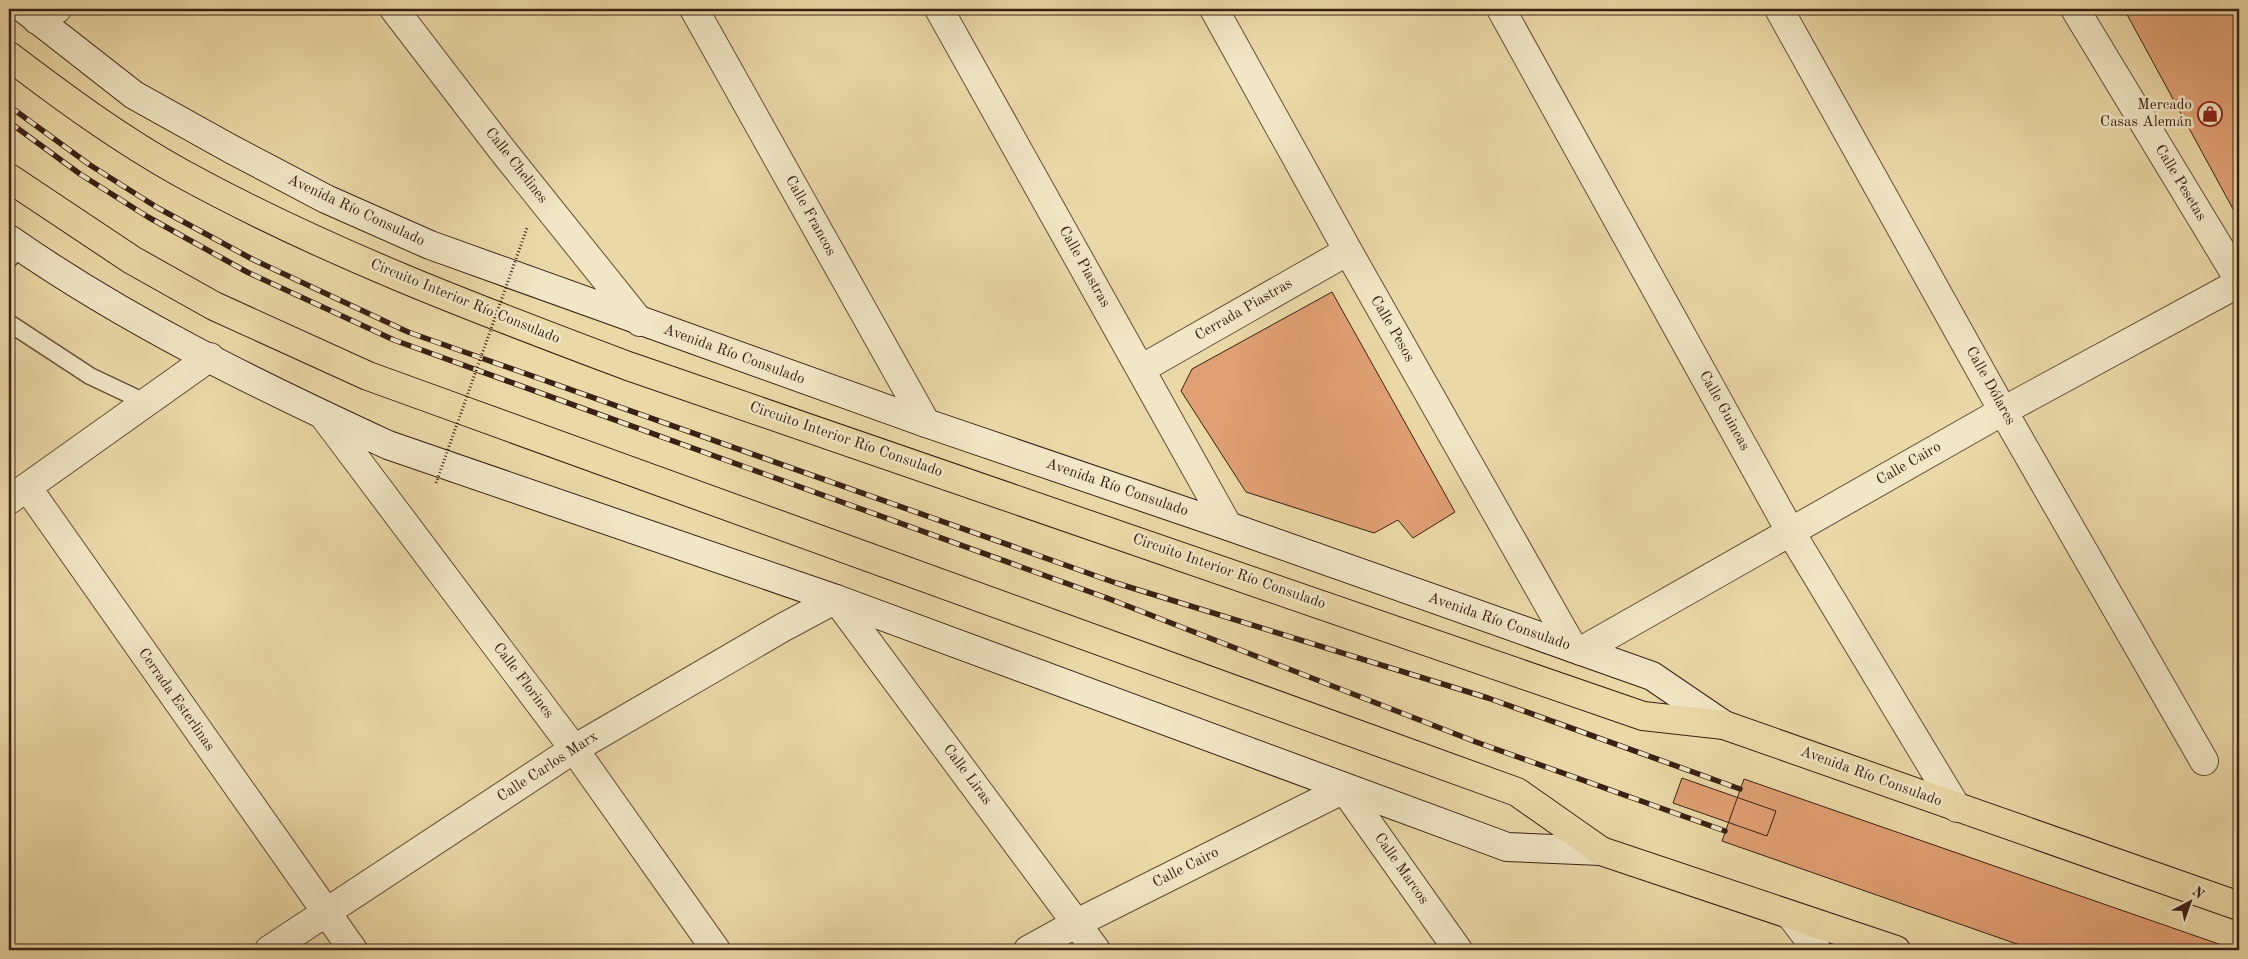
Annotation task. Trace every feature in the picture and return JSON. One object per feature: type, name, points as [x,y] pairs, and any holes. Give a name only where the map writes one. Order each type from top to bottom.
[{"type":"highway","name":"Circuito Interior Río Consulado","points":[[9,56],[88,116],[180,172],[294,231],[465,305],[628,366],[1643,716],[1724,724]]},
{"type":"highway","points":[[9,178],[132,260],[214,306],[368,376],[1517,792],[1601,851],[1896,950]]},
{"type":"highway","name":"Avenida Río Consulado","points":[[1724,724],[1957,808],[2239,906]]},
{"type":"street","name":"Calle Chelines","points":[[394,9],[503,151],[640,322]]},
{"type":"street","name":"Calle Francos","points":[[694,9],[926,423]]},
{"type":"street","name":"Calle Piastras","points":[[939,9],[1228,526]]},
{"type":"street","name":"Calle Pesos","points":[[1214,9],[1348,251],[1577,649]]},
{"type":"street","name":"Calle Guineas","points":[[1501,9],[1790,531],[1957,808]]},
{"type":"street","name":"Calle Dólares","points":[[1779,9],[2204,761]]},
{"type":"street","name":"Calle Pesetas","points":[[2075,9],[2239,282]]},
{"type":"street","name":"Avenida Río Consulado","points":[[39,12],[134,95],[326,199],[430,245],[640,322],[926,423],[1228,526],[1652,676],[1724,724]]},
{"type":"street","points":[[13,249],[167,336],[323,415],[388,445],[836,600],[1344,789],[1507,847],[1601,851]]},
{"type":"street","name":"Cerrada Piastras","points":[[1141,369],[1348,251]]},
{"type":"street","name":"Calle Cairo","points":[[1577,649],[2004,410],[2239,282]]},
{"type":"street","points":[[18,493],[210,357]]},
{"type":"street","name":"Calle Florines","points":[[323,415],[574,749],[716,950]]},
{"type":"street","name":"Cerrada Esterlinas","points":[[18,493],[353,950]]},
{"type":"street","name":"Calle Carlos Marx","points":[[269,950],[574,749],[774,633],[836,600]]},
{"type":"street","name":"Calle Liras","points":[[836,600],[1096,950]]},
{"type":"street","name":"Calle Cairo","points":[[1028,950],[1077,923],[1344,789]]},
{"type":"street","name":"Calle Marcos","points":[[1344,789],[1458,950]]},
{"type":"street","points":[[1791,916],[1817,950]]},
{"type":"lane","points":[[9,324],[90,376],[145,402]]},
{"type":"path","points":[[436,484],[527,228]]},
{"type":"building","name":"Mercado Casas Alemán","points":[[2124,9],[2239,9],[2239,220]]},
{"type":"building","points":[[1332,292],[1455,512],[1413,538],[1398,520],[1374,533],[1246,492],[1181,391],[1192,369]]},
{"type":"building","points":[[1682,778],[1776,811],[1767,836],[1673,803]]},
{"type":"building","points":[[1744,779],[2236,950],[2034,950],[1722,841]]},
{"type":"railway","points":[[9,106],[90,165],[158,208],[252,259],[408,332],[1116,583],[1488,698],[1740,789]]},
{"type":"railway","points":[[9,122],[80,174],[148,217],[247,272],[394,340],[1107,598],[1476,742],[1725,831]]},
{"type":"place","name":"Mercado Casas Alemán","points":[[2210,114]]}]
